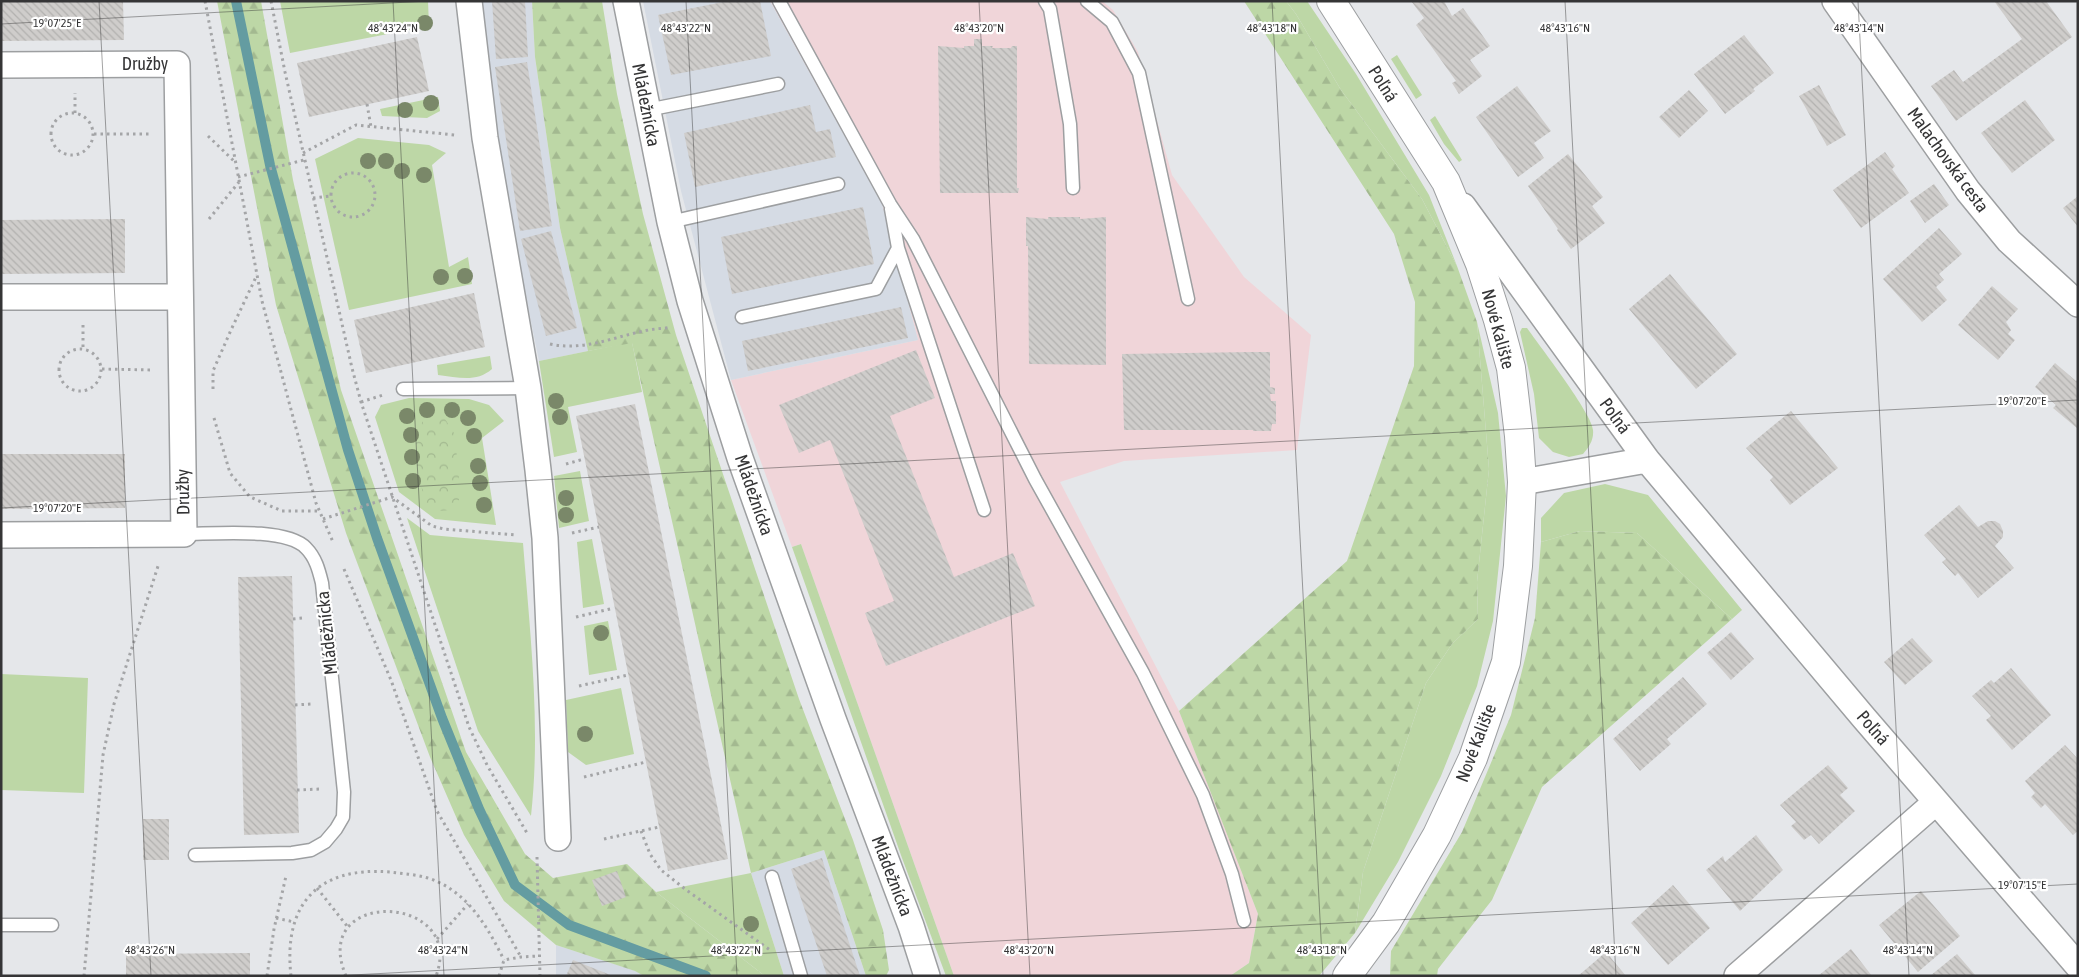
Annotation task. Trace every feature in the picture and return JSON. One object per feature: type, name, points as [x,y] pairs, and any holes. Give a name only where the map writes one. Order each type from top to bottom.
[{"type":"street","points":[[469,1],[485,138],[528,388],[545,538],[552,693],[548,843]]},
{"type":"street","name":"Mládežnícka","points":[[626,1],[670,222],[690,301],[740,458],[833,719],[911,926],[927,976]]},
{"type":"street","name":"Poľná","points":[[1331,1],[1446,182],[1647,460],[1936,802],[2078,966]]},
{"type":"street","name":"Malachovská cesta","points":[[1835,1],[1968,191],[2009,240],[2078,304]]},
{"type":"street","name":"Družby","points":[[1,65],[177,64],[180,370],[176,534],[1,535]]},
{"type":"street","name":"Nové Kalište","points":[[1347,976],[1391,915],[1436,835],[1473,758],[1506,662],[1518,566],[1522,482],[1511,368],[1480,264],[1446,182]]},
{"type":"street","points":[[1,297],[179,297]]},
{"type":"street","points":[[1522,482],[1647,460]]},
{"type":"street","points":[[1737,976],[1936,802]]},
{"type":"lane","points":[[778,1],[890,204],[913,239],[1035,479],[1143,673],[1203,795],[1232,874],[1244,922]]},
{"type":"lane","points":[[1045,1],[1050,9],[1070,124],[1073,188]]},
{"type":"lane","points":[[1087,1],[1112,22],[1139,73],[1188,299]]},
{"type":"lane","points":[[647,110],[778,84]]},
{"type":"lane","points":[[670,222],[838,184]]},
{"type":"lane","points":[[890,204],[898,248],[984,510]]},
{"type":"lane","points":[[742,318],[876,289],[898,248]]},
{"type":"lane","points":[[403,389],[528,388]]},
{"type":"lane","name":"Mládežnícka","points":[[176,534],[275,535],[293,540],[306,548],[317,564],[325,609],[344,792],[343,816],[336,829],[325,842],[311,850],[292,853]]},
{"type":"lane","points":[[195,855],[292,853]]},
{"type":"lane","points":[[772,878],[800,973]]},
{"type":"lane","points":[[1,925],[52,925]]},
{"type":"path","points":[[205,1],[262,301],[316,504],[333,543]]},
{"type":"path","points":[[271,1],[302,153],[352,368],[392,497],[469,726],[487,765],[532,841]]},
{"type":"path","points":[[367,104],[371,127]]},
{"type":"path","points":[[72,112],[83,115],[90,123],[94,134],[91,145],[83,153],[72,156],[62,153],[54,145],[50,134],[53,123],[61,115],[72,112]]},
{"type":"path","points":[[302,153],[356,126],[485,138]]},
{"type":"path","points":[[94,134],[178,134]]},
{"type":"path","points":[[238,177],[304,160]]},
{"type":"path","points":[[352,173],[366,177],[374,188],[375,195],[370,209],[364,214],[350,216],[337,210],[331,196],[335,183],[339,178],[352,173]]},
{"type":"path","points":[[313,198],[331,196]]},
{"type":"path","points":[[213,391],[213,371],[257,274]]},
{"type":"path","points":[[520,338],[558,346],[586,346],[627,333],[653,328],[670,328]]},
{"type":"path","points":[[80,348],[91,350],[99,358],[102,370],[99,380],[91,388],[80,391],[70,388],[62,380],[59,370],[62,359],[69,351],[80,348]]},
{"type":"path","points":[[102,370],[180,370]]},
{"type":"path","points":[[214,411],[214,421],[230,473],[250,497],[282,511],[320,511]]},
{"type":"path","points":[[565,464],[584,459]]},
{"type":"path","points":[[323,519],[392,497]]},
{"type":"path","points":[[392,497],[432,526],[545,538]]},
{"type":"path","points":[[575,533],[598,527]]},
{"type":"path","points":[[84,976],[102,756],[114,704],[176,534]]},
{"type":"path","points":[[341,561],[391,680],[437,810],[521,956]]},
{"type":"path","points":[[549,624],[614,608]]},
{"type":"path","points":[[293,619],[307,618]]},
{"type":"path","points":[[552,693],[628,675]]},
{"type":"path","points":[[295,705],[305,704]]},
{"type":"path","points":[[582,777],[646,762]]},
{"type":"path","points":[[297,790],[305,790]]},
{"type":"path","points":[[604,839],[659,827]]},
{"type":"path","points":[[641,831],[650,854],[661,870],[684,889],[800,973]]},
{"type":"path","points":[[540,976],[537,877],[548,843]]},
{"type":"path","points":[[267,976],[276,918],[292,853]]},
{"type":"path","points":[[291,976],[289,949],[294,922],[307,896],[323,883],[345,875],[376,871],[410,874],[438,882],[468,904],[481,919],[504,960],[500,976]]},
{"type":"path","points":[[317,888],[347,926]]},
{"type":"path","points":[[437,939],[468,904]]},
{"type":"path","points":[[346,976],[340,961],[340,942],[347,926],[359,918],[378,911],[400,911],[418,918],[430,928],[437,939],[440,953],[436,976]]},
{"type":"path","points":[[276,918],[294,922]]},
{"type":"path","points":[[504,960],[521,956],[539,956]]},
{"type":"shaded area","points":[[482,1],[532,1],[535,57],[560,228],[588,351],[539,361],[514,238],[488,65]]},
{"type":"shaded area","points":[[643,1],[770,1],[882,204],[918,340],[731,380],[681,191]]},
{"type":"shaded area","points":[[770,1],[1102,1],[1113,10],[1138,52],[1172,175],[1244,277],[1311,335],[1297,450],[1124,461],[1060,482],[1179,711],[1258,914],[1249,963],[1230,976],[954,976],[801,544],[792,547],[731,380],[918,340],[882,204]]},
{"type":"shaded area","points":[[824,850],[866,976],[784,976],[751,873]]},
{"type":"shaded area","points":[[556,945],[636,971],[644,976],[556,976]]},
{"type":"green space","points":[[217,1],[261,1],[293,180],[341,390],[466,752],[525,854],[553,878],[627,864],[656,892],[765,976],[644,976],[635,971],[556,945],[504,901],[464,835],[430,757],[346,533],[276,305]]},
{"type":"green space","points":[[280,1],[428,1],[429,26],[290,53]]},
{"type":"green space","points":[[532,1],[602,1],[617,94],[643,214],[676,335],[799,699],[853,840],[883,930],[889,970],[886,976],[866,976],[824,850],[751,873],[632,343],[588,351],[560,228],[535,57]]},
{"type":"green space","points":[[1244,1],[1286,1],[1296,14],[1341,90],[1422,199],[1457,266],[1477,322],[1489,469],[1477,582],[1478,619],[1452,644],[1426,683],[1363,872],[1355,933],[1319,976],[1230,976],[1249,963],[1258,914],[1179,711],[1347,561],[1414,366],[1415,302],[1394,234]]},
{"type":"green space","points":[[1286,1],[1307,1],[1356,74],[1429,195],[1457,266],[1422,199],[1341,90],[1296,14]]},
{"type":"green space","points":[[1397,55],[1422,95],[1416,99],[1391,59]]},
{"type":"green space","points":[[438,97],[440,111],[427,118],[382,116],[380,109]]},
{"type":"green space","points":[[1435,116],[1462,160],[1459,162],[1444,144],[1430,120]]},
{"type":"green space","points":[[358,138],[429,145],[446,153],[432,165],[449,267],[468,257],[472,284],[349,310],[315,159]]},
{"type":"green space","points":[[1477,322],[1498,413],[1506,496],[1493,621],[1477,686],[1441,776],[1398,862],[1355,933],[1363,872],[1426,683],[1452,644],[1478,619],[1477,582],[1489,469]]},
{"type":"green space","points":[[1522,328],[1527,328],[1591,422],[1593,437],[1583,454],[1569,457],[1553,452],[1539,438],[1534,394],[1520,332]]},
{"type":"green space","points":[[632,342],[642,392],[568,407],[577,452],[554,457],[539,361]]},
{"type":"green space","points":[[490,356],[492,369],[480,376],[460,378],[438,375],[437,365]]},
{"type":"green space","points":[[409,398],[469,399],[489,405],[504,421],[482,438],[496,525],[435,519],[399,492],[375,417],[381,405]]},
{"type":"green space","points":[[435,415],[445,419],[454,433],[459,473],[459,500],[452,510],[439,511],[426,503],[416,460],[419,429],[424,419]]},
{"type":"green space","points":[[580,471],[589,521],[559,528],[554,476]]},
{"type":"green space","points":[[1605,484],[1648,495],[1742,610],[1732,619],[1637,533],[1580,531],[1541,542],[1541,518],[1564,493]]},
{"type":"green space","points":[[407,518],[430,535],[523,543],[535,713],[534,782],[531,816],[478,731]]},
{"type":"green space","points":[[1580,531],[1637,533],[1732,619],[1542,787],[1492,900],[1438,969],[1437,976],[1390,976],[1391,951],[1462,832],[1511,715],[1535,618],[1541,542]]},
{"type":"green space","points":[[592,539],[604,604],[583,608],[577,542]]},
{"type":"green space","points":[[801,544],[954,976],[946,976],[902,858],[792,547]]},
{"type":"green space","points":[[608,621],[617,670],[589,675],[584,626]]},
{"type":"green space","points":[[1,674],[88,678],[84,793],[1,790]]},
{"type":"green space","points":[[621,688],[634,754],[586,765],[568,752],[566,700]]},
{"type":"green space","points":[[751,873],[784,976],[765,976],[656,892]]},
{"type":"building","points":[[1,1],[123,1],[124,40],[1,41]]},
{"type":"building","points":[[492,1],[525,1],[528,57],[496,59]]},
{"type":"building","points":[[728,1],[760,1],[771,56],[671,75],[658,15]]},
{"type":"building","points":[[1411,1],[1444,1],[1452,16],[1463,8],[1490,46],[1470,60],[1482,76],[1459,94],[1452,83],[1456,81],[1416,25],[1424,18]]},
{"type":"building","points":[[1994,1],[2046,1],[2072,37],[1956,121],[1931,86],[1954,70],[1963,82],[2022,39]]},
{"type":"building","points":[[1744,35],[1774,73],[1753,89],[1755,91],[1725,114],[1694,74]]},
{"type":"building","points":[[417,37],[429,91],[309,117],[297,63]]},
{"type":"building","points":[[974,39],[982,39],[982,46],[993,46],[992,48],[1011,48],[1012,46],[1017,46],[1018,193],[940,193],[938,46],[964,48],[964,46],[974,46]]},
{"type":"building","points":[[527,62],[552,226],[520,231],[495,67]]},
{"type":"building","points":[[1819,85],[1846,135],[1827,146],[1799,96]]},
{"type":"building","points":[[1517,86],[1551,131],[1534,143],[1544,158],[1518,177],[1476,117]]},
{"type":"building","points":[[1689,90],[1708,111],[1679,138],[1659,117]]},
{"type":"building","points":[[2025,100],[2055,140],[2012,173],[1981,133]]},
{"type":"building","points":[[810,105],[816,132],[830,129],[836,157],[695,187],[684,133]]},
{"type":"building","points":[[1885,152],[1895,166],[1892,169],[1909,193],[1861,228],[1833,190]]},
{"type":"building","points":[[1568,154],[1603,197],[1592,206],[1605,223],[1571,249],[1528,186]]},
{"type":"building","points":[[1934,184],[1949,205],[1925,223],[1910,201]]},
{"type":"building","points":[[2078,196],[2078,227],[2063,208]]},
{"type":"building","points":[[863,207],[874,264],[732,294],[721,237]]},
{"type":"building","points":[[1026,217],[1048,219],[1048,217],[1080,217],[1080,219],[1106,217],[1106,365],[1029,364]]},
{"type":"building","points":[[125,219],[125,273],[1,274],[1,220]]},
{"type":"building","points":[[1939,228],[1962,254],[1939,274],[1944,280],[1936,287],[1947,300],[1922,322],[1883,279]]},
{"type":"building","points":[[551,231],[577,328],[546,336],[521,239]]},
{"type":"building","points":[[1670,274],[1737,354],[1696,389],[1629,309]]},
{"type":"building","points":[[1992,286],[2018,309],[2006,322],[2011,330],[2008,334],[2015,340],[1998,360],[1958,325]]},
{"type":"building","points":[[474,293],[485,347],[366,373],[354,320]]},
{"type":"building","points":[[901,307],[908,338],[748,371],[742,341]]},
{"type":"building","points":[[916,350],[935,398],[890,416],[954,577],[1013,553],[1035,606],[886,666],[865,613],[894,601],[830,440],[799,453],[779,405]]},
{"type":"building","points":[[1270,352],[1270,387],[1275,388],[1275,394],[1270,394],[1271,401],[1276,401],[1276,424],[1272,424],[1271,431],[1124,430],[1122,354]]},
{"type":"building","points":[[2055,363],[2076,381],[2078,379],[2078,429],[2053,408],[2056,405],[2035,387]]},
{"type":"building","points":[[635,404],[728,859],[668,871],[576,416]]},
{"type":"building","points":[[1791,411],[1838,468],[1790,505],[1770,480],[1773,477],[1746,448]]},
{"type":"building","points":[[1,454],[125,454],[125,508],[1,509]]},
{"type":"building","points":[[1959,505],[1978,527],[1988,521],[1995,521],[2000,524],[2003,537],[1995,546],[2014,568],[1978,598],[1958,573],[1955,576],[1942,562],[1946,559],[1924,535]]},
{"type":"building","points":[[292,576],[299,833],[244,835],[238,577]]},
{"type":"building","points":[[1731,632],[1754,659],[1731,680],[1707,653]]},
{"type":"building","points":[[1912,638],[1933,661],[1905,685],[1884,662]]},
{"type":"building","points":[[2011,668],[2051,715],[2012,750],[1986,720],[1991,716],[1972,696],[1991,680],[1994,683]]},
{"type":"building","points":[[1683,677],[1707,704],[1667,739],[1671,744],[1640,771],[1613,739]]},
{"type":"building","points":[[2065,745],[2078,759],[2078,831],[2073,835],[2045,804],[2041,808],[2031,797],[2035,793],[2025,781]]},
{"type":"building","points":[[1828,765],[1848,788],[1840,795],[1855,811],[1819,844],[1811,835],[1804,840],[1791,826],[1796,822],[1780,805]]},
{"type":"building","points":[[143,819],[169,819],[169,860],[143,860]]},
{"type":"building","points":[[1756,835],[1783,870],[1740,911],[1706,870],[1723,856],[1725,862]]},
{"type":"building","points":[[822,858],[860,976],[827,976],[791,869]]},
{"type":"building","points":[[617,871],[626,897],[602,906],[592,880]]},
{"type":"building","points":[[1673,885],[1710,928],[1668,965],[1631,923]]},
{"type":"building","points":[[1921,891],[1960,936],[1918,972],[1879,925]]},
{"type":"building","points":[[1851,949],[1872,976],[1818,976]]},
{"type":"building","points":[[1606,952],[1626,976],[1578,976]]},
{"type":"building","points":[[250,953],[250,976],[126,976],[126,954]]},
{"type":"building","points":[[1957,954],[1976,976],[1930,976]]},
{"type":"building","points":[[573,960],[613,976],[566,976]]},
{"type":"waterway","points":[[236,1],[270,165],[348,450],[377,538],[442,718],[479,809],[515,885],[569,925],[706,976]]}]
